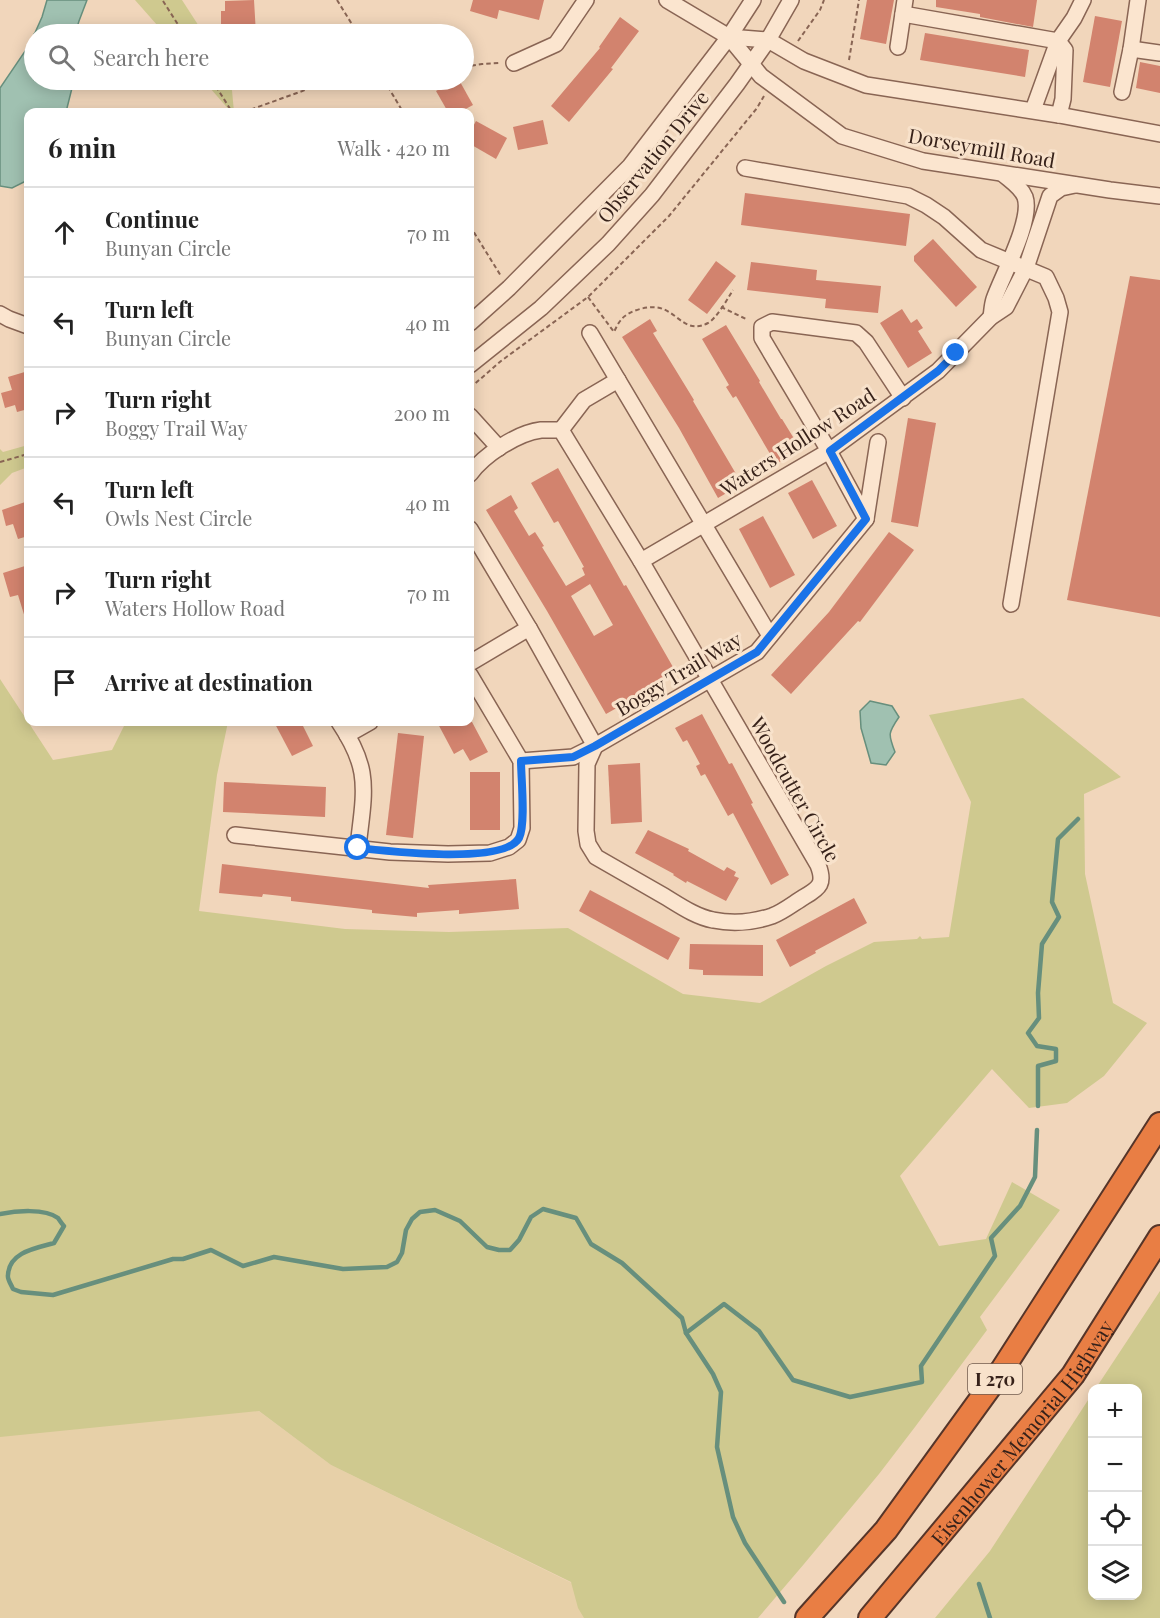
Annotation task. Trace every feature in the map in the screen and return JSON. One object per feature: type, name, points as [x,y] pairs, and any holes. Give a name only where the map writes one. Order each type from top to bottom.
[{"type":"highway","name":"I 270","points":[[807,1618],[886,1530],[1002,1370],[1160,1124]]},
{"type":"highway","name":"Eisenhower Memorial Highway","points":[[870,1618],[1073,1375],[1160,1237]]},
{"type":"street","points":[[514,63],[556,44],[586,0]]},
{"type":"street","name":"Dorseymill Road","points":[[667,0],[729,37],[760,76],[842,135],[923,161],[1160,196]]},
{"type":"street","name":"Observation Drive","points":[[474,319],[509,288],[630,166],[729,37],[753,0]]},
{"type":"street","name":"Observation Drive","points":[[474,362],[541,308],[608,244],[652,195],[751,64],[791,0]]},
{"type":"street","points":[[1033,110],[1058,41],[1083,0]]},
{"type":"street","points":[[1122,92],[1138,0]]},
{"type":"street","points":[[898,47],[904,7],[1058,41],[1065,50],[1063,99],[1059,115]]},
{"type":"street","name":"Dorseymill Road","points":[[729,37],[768,40],[804,61],[866,85],[1033,110],[1160,134]]},
{"type":"street","points":[[1131,49],[1160,53]]},
{"type":"street","points":[[745,168],[908,196],[944,217],[981,250],[1046,277],[1060,312],[1011,604]]},
{"type":"street","name":"Waters Hollow Road","points":[[991,317],[994,300],[1011,262],[1025,217],[1026,200],[1020,188],[1002,173]]},
{"type":"street","name":"Waters Hollow Road","points":[[641,561],[830,451],[938,371],[991,317],[1006,307],[1026,268],[1050,196],[1061,189],[1075,185]]},
{"type":"street","points":[[0,314],[24,325]]},
{"type":"street","points":[[866,519],[830,451],[762,338],[762,327],[772,321],[856,333],[866,342],[903,398]]},
{"type":"street","points":[[590,333],[770,636]]},
{"type":"street","points":[[474,464],[521,437],[540,430],[561,430],[584,400],[618,380]]},
{"type":"street","points":[[474,420],[499,448]]},
{"type":"street","name":"Woodcutter Circle","points":[[561,430],[711,680],[818,865],[822,880],[812,892],[774,915],[753,921],[713,920],[690,912],[596,857],[588,844],[586,831],[587,765],[595,746]]},
{"type":"street","points":[[866,519],[878,442]]},
{"type":"street","name":"Boggy Trail Way","points":[[521,761],[573,757],[757,652],[866,519]]},
{"type":"street","points":[[474,539],[529,628],[595,746]]},
{"type":"street","points":[[474,661],[529,628]]},
{"type":"street","points":[[235,836],[390,852],[490,853],[509,847],[518,840],[522,828],[521,761],[474,682]]},
{"type":"street","points":[[343,728],[362,772],[364,792],[358,848]]},
{"type":"path","points":[[337,0],[352,24]]},
{"type":"path","points":[[801,39],[824,0]]},
{"type":"path","points":[[849,60],[859,0]]},
{"type":"path","points":[[163,1],[178,24]]},
{"type":"path","points":[[474,65],[514,63]]},
{"type":"path","points":[[218,90],[230,108]]},
{"type":"path","points":[[255,108],[305,90]]},
{"type":"path","points":[[390,90],[401,108]]},
{"type":"path","points":[[474,232],[509,288]]},
{"type":"path","points":[[588,297],[614,332],[622,318],[638,309],[654,306],[665,309],[688,325],[699,326],[711,322],[734,290]]},
{"type":"path","points":[[721,307],[762,327]]},
{"type":"path","points":[[0,462],[24,455]]},
{"type":"shaded area","points":[[47,0],[87,0],[78,24],[39,24]]},
{"type":"shaded area","points":[[135,0],[182,0],[198,24],[156,24]]},
{"type":"shaded area","points":[[24,53],[24,90],[72,90],[67,108],[24,108],[24,182],[12,188],[0,186],[0,88]]},
{"type":"shaded area","points":[[212,90],[232,90],[234,108],[228,108]]},
{"type":"shaded area","points":[[24,446],[24,468],[12,473],[0,485],[0,449],[3,452]]},
{"type":"shaded area","points":[[0,679],[24,716],[24,726],[31,726],[53,760],[112,750],[124,726],[227,726],[217,775],[199,911],[345,929],[449,932],[568,928],[683,994],[760,1003],[874,942],[917,939],[920,936],[922,939],[949,937],[971,802],[929,715],[1023,698],[1121,777],[1084,794],[1085,874],[1113,1003],[1147,1023],[1104,1076],[1067,1103],[1029,1108],[992,1069],[900,1176],[939,1246],[986,1239],[1012,1182],[1060,1210],[980,1317],[987,1330],[879,1474],[758,1618],[584,1618],[578,1608],[571,1582],[331,1465],[259,1411],[0,1437]]},
{"type":"shaded area","points":[[870,701],[892,706],[899,717],[890,734],[895,752],[886,765],[871,763],[861,728],[860,711]]},
{"type":"shaded area","points":[[1160,1291],[1160,1618],[935,1618],[990,1551],[1088,1400],[1088,1600],[1142,1600],[1142,1384],[1099,1384]]},
{"type":"shaded area","points":[[197,1365],[331,1465],[643,1618],[0,1618],[0,1432]]},
{"type":"building","points":[[254,0],[255,24],[221,24],[221,11],[225,11],[225,1]]},
{"type":"building","points":[[473,0],[544,0],[539,20],[499,10],[497,19],[470,11]]},
{"type":"building","points":[[867,0],[894,0],[886,44],[860,39]]},
{"type":"building","points":[[936,0],[1037,0],[1033,27],[980,17],[980,14],[936,7]]},
{"type":"building","points":[[1095,16],[1122,21],[1110,87],[1083,82]]},
{"type":"building","points":[[620,17],[639,31],[611,68],[613,69],[569,122],[551,106],[600,48]]},
{"type":"building","points":[[925,33],[1029,50],[1025,77],[920,60]]},
{"type":"building","points":[[1140,62],[1160,66],[1160,93],[1136,88]]},
{"type":"building","points":[[465,90],[473,105],[467,108],[446,108],[436,91]]},
{"type":"building","points":[[543,120],[548,144],[518,150],[513,127]]},
{"type":"building","points":[[476,121],[507,138],[496,159],[474,146]]},
{"type":"building","points":[[745,193],[910,214],[906,246],[741,225]]},
{"type":"building","points":[[933,239],[977,287],[956,307],[914,261],[914,256]]},
{"type":"building","points":[[716,261],[736,276],[707,314],[688,300]]},
{"type":"building","points":[[751,262],[817,270],[816,280],[881,286],[878,313],[825,308],[826,299],[747,290]]},
{"type":"building","points":[[1130,276],[1160,280],[1160,617],[1067,600]]},
{"type":"building","points":[[902,309],[911,323],[917,319],[923,328],[918,331],[932,353],[908,368],[880,323]]},
{"type":"building","points":[[650,319],[657,331],[653,333],[742,484],[718,498],[679,428],[622,337]]},
{"type":"building","points":[[726,325],[801,450],[776,464],[736,396],[733,398],[726,387],[729,385],[702,339]]},
{"type":"building","points":[[24,372],[24,410],[17,412],[15,405],[5,408],[1,393],[12,390],[8,377]]},
{"type":"building","points":[[908,418],[936,423],[918,527],[891,522]]},
{"type":"building","points":[[558,468],[624,586],[626,585],[677,674],[606,714],[486,510],[511,495],[518,508],[514,511],[529,536],[535,532],[566,586],[585,575],[582,568],[584,567],[558,521],[554,523],[531,483]],"holes":[[[590,584],[613,625],[594,636],[571,596]]]},
{"type":"building","points":[[812,480],[837,526],[813,539],[788,493]]},
{"type":"building","points":[[24,502],[24,537],[18,539],[13,524],[6,526],[2,510]]},
{"type":"building","points":[[763,516],[795,575],[770,588],[739,529]]},
{"type":"building","points":[[889,532],[914,550],[860,622],[858,621],[791,694],[771,675],[829,612]]},
{"type":"building","points":[[24,566],[24,614],[18,595],[10,597],[3,573]]},
{"type":"building","points":[[702,714],[729,764],[732,763],[789,875],[771,885],[733,813],[728,816],[705,774],[701,776],[696,766],[700,764],[687,740],[683,742],[675,728]]},
{"type":"building","points":[[276,726],[303,726],[313,746],[292,756]]},
{"type":"building","points":[[439,726],[474,726],[488,752],[470,761],[463,749],[454,754]]},
{"type":"building","points":[[398,733],[424,736],[413,838],[386,835]]},
{"type":"building","points":[[640,763],[642,822],[611,824],[608,765]]},
{"type":"building","points":[[470,772],[500,772],[500,830],[470,830]]},
{"type":"building","points":[[224,782],[326,787],[325,817],[223,812]]},
{"type":"building","points":[[648,830],[689,849],[688,851],[724,871],[727,867],[736,872],[734,876],[739,878],[726,901],[687,881],[686,883],[635,853]]},
{"type":"building","points":[[222,864],[429,888],[428,885],[516,879],[519,909],[459,914],[459,910],[417,913],[417,917],[291,901],[291,897],[219,893]]},
{"type":"building","points":[[590,890],[680,938],[668,960],[579,911]]},
{"type":"building","points":[[854,898],[867,923],[790,967],[776,940]]},
{"type":"building","points":[[690,944],[763,945],[763,976],[703,975],[703,970],[689,969]]},
{"type":"waterway","points":[[1038,1106],[1038,1066],[1056,1061],[1056,1049],[1037,1046],[1028,1033],[1039,1018],[1038,993],[1042,944],[1059,917],[1052,902],[1058,839],[1078,819]]},
{"type":"waterway","points":[[686,1333],[724,1304],[759,1331],[793,1380],[850,1397],[922,1382],[921,1366],[995,1256],[991,1238],[1020,1206],[1035,1177],[1037,1130]]},
{"type":"waterway","points":[[0,1214],[22,1211],[46,1213],[58,1218],[64,1226],[54,1243],[32,1249],[18,1256],[13,1261],[8,1275],[13,1289],[53,1295],[211,1250],[243,1266],[274,1257],[343,1269],[387,1267],[397,1262],[402,1253],[406,1230],[412,1219],[420,1212],[435,1210],[460,1221],[487,1247],[499,1250],[510,1250],[519,1240],[531,1217],[543,1209],[576,1218],[591,1244],[622,1263],[682,1318],[686,1333],[713,1374],[721,1392],[717,1447],[733,1517],[745,1543],[784,1602]]},
{"type":"waterway","points":[[979,1584],[990,1618]]},
{"type":"route","points":[[358,848],[390,852],[448,854],[490,853],[509,847],[518,840],[522,828],[521,761],[573,757],[757,652],[866,519],[830,451],[938,371],[956,353]]}]
